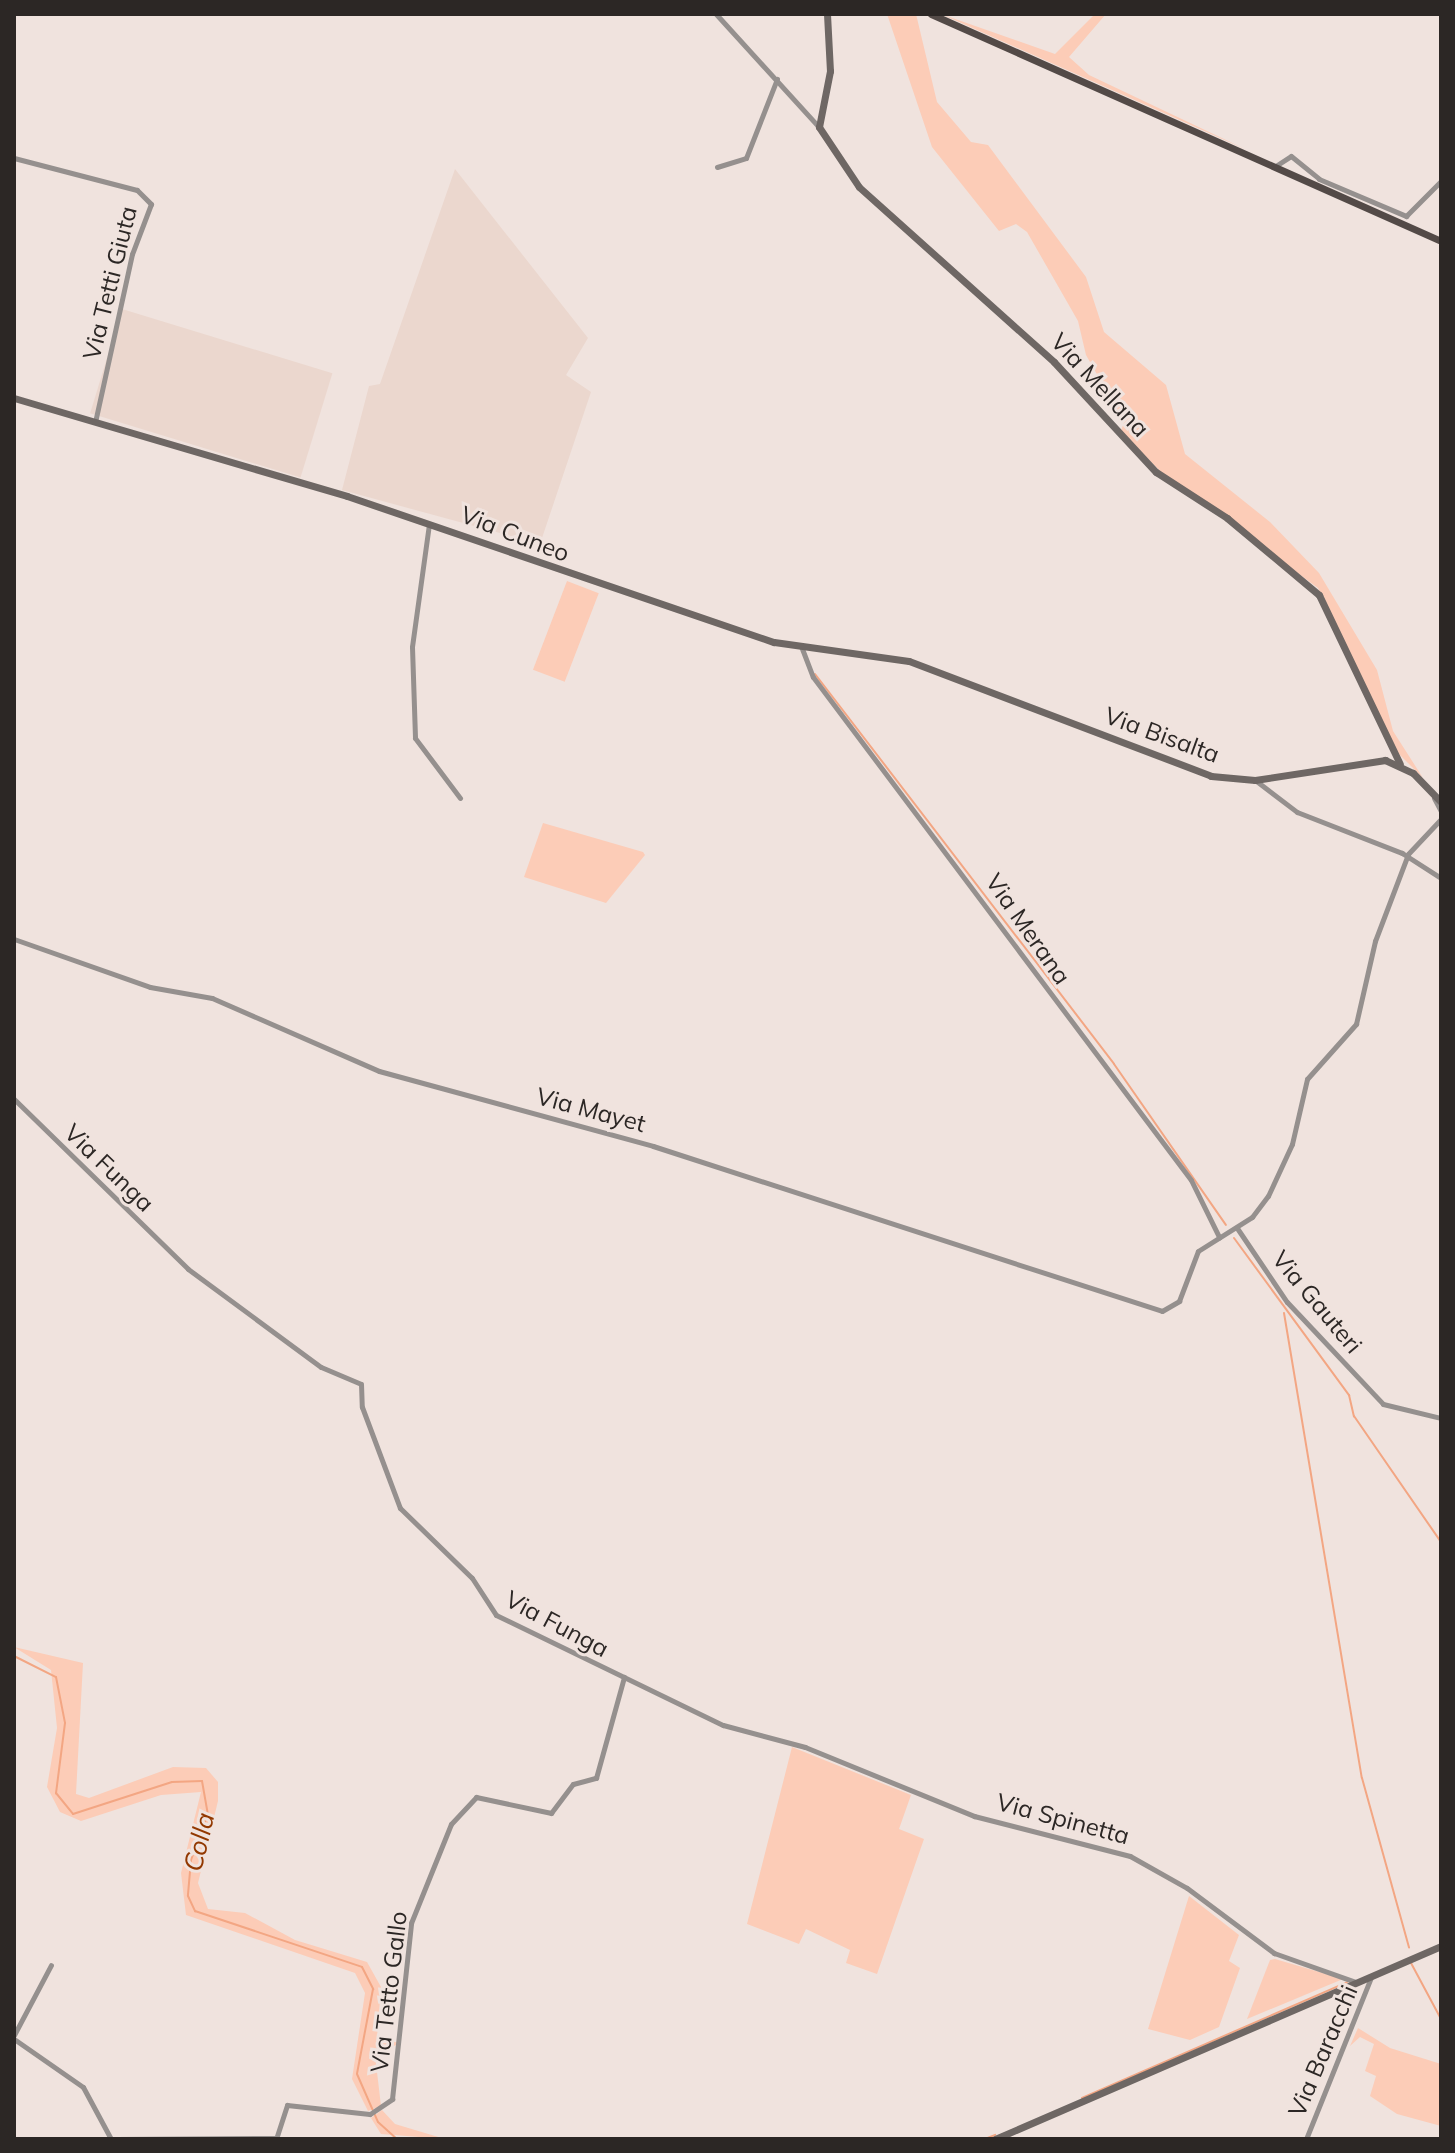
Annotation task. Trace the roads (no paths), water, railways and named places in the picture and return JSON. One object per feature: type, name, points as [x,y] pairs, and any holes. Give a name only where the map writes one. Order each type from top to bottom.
[{"type":"main road","points":[[931,14],[1441,241]]},
{"type":"street","points":[[716,14],[819,127]]},
{"type":"street","points":[[819,127],[830,71],[827,14]]},
{"type":"street","points":[[717,167],[746,158],[777,79]]},
{"type":"street","name":"Via Mellana","points":[[819,127],[867,196],[1054,362],[1146,463],[1319,595],[1401,765]]},
{"type":"street","points":[[1274,167],[1291,156],[1319,179],[1406,216],[1441,181]]},
{"type":"street","name":"Via Tetti Giuta","points":[[14,158],[137,190],[151,204],[129,264],[95,422]]},
{"type":"street","name":"Via Cuneo","points":[[14,398],[429,523],[585,583],[801,646],[897,657],[1002,696]]},
{"type":"street","points":[[429,523],[412,647],[415,738],[460,798]]},
{"type":"street","name":"Via Merana","points":[[801,646],[813,677],[1191,1180],[1219,1237]]},
{"type":"street","name":"Via Bisalta","points":[[1002,696],[1211,776],[1255,780],[1365,760],[1401,765]]},
{"type":"street","points":[[1401,765],[1441,802]]},
{"type":"street","points":[[1255,780],[1297,812],[1407,857],[1441,878]]},
{"type":"street","points":[[1433,792],[1441,811]]},
{"type":"street","points":[[1219,1237],[1237,1228],[1275,1184],[1307,1079],[1356,1024],[1375,941],[1407,857],[1441,819]]},
{"type":"street","name":"Via Mayet","points":[[14,939],[150,987],[212,998],[379,1071],[653,1146],[1162,1311],[1179,1301],[1198,1251],[1219,1237]]},
{"type":"street","name":"Via Funga","points":[[14,1099],[188,1269],[321,1367],[361,1384],[362,1407],[400,1508],[472,1578],[491,1612],[624,1677],[680,1698],[716,1722],[805,1747],[875,1778]]},
{"type":"street","name":"Via Gauteri","points":[[1237,1228],[1287,1302],[1383,1404],[1441,1418]]},
{"type":"street","name":"Via Tetto Gallo","points":[[276,2139],[287,2105],[370,2114],[381,2109],[397,2084],[411,1923],[451,1824],[476,1797],[551,1813],[573,1784],[596,1778],[624,1677]]},
{"type":"street","name":"Via Spinetta","points":[[875,1778],[974,1816],[1130,1856],[1187,1888],[1274,1953],[1357,1983]]},
{"type":"street","points":[[995,2139],[1441,1946]]},
{"type":"street","points":[[51,1965],[14,2037],[83,2087],[114,2139],[276,2139]]},
{"type":"street","name":"Via Baracchi","points":[[1306,2139],[1371,1977]]},
{"type":"waterway","points":[[815,674],[1114,1064],[1226,1225]]},
{"type":"waterway","points":[[1234,1238],[1349,1395],[1354,1416],[1441,1542]]},
{"type":"waterway","points":[[1284,1313],[1362,1778],[1409,1948]]},
{"type":"waterway","name":"Colla","points":[[14,1656],[56,1677],[65,1723],[56,1793],[73,1814],[172,1782],[202,1781],[208,1814],[191,1860],[188,1896],[195,1911],[362,1967],[373,1989],[357,2074],[378,2122],[397,2139]]},
{"type":"waterway","points":[[1411,1963],[1441,2019]]},
{"type":"waterway","points":[[1082,2098],[1347,1982]]},
{"type":"waterway","points":[[985,2139],[995,2135]]}]
